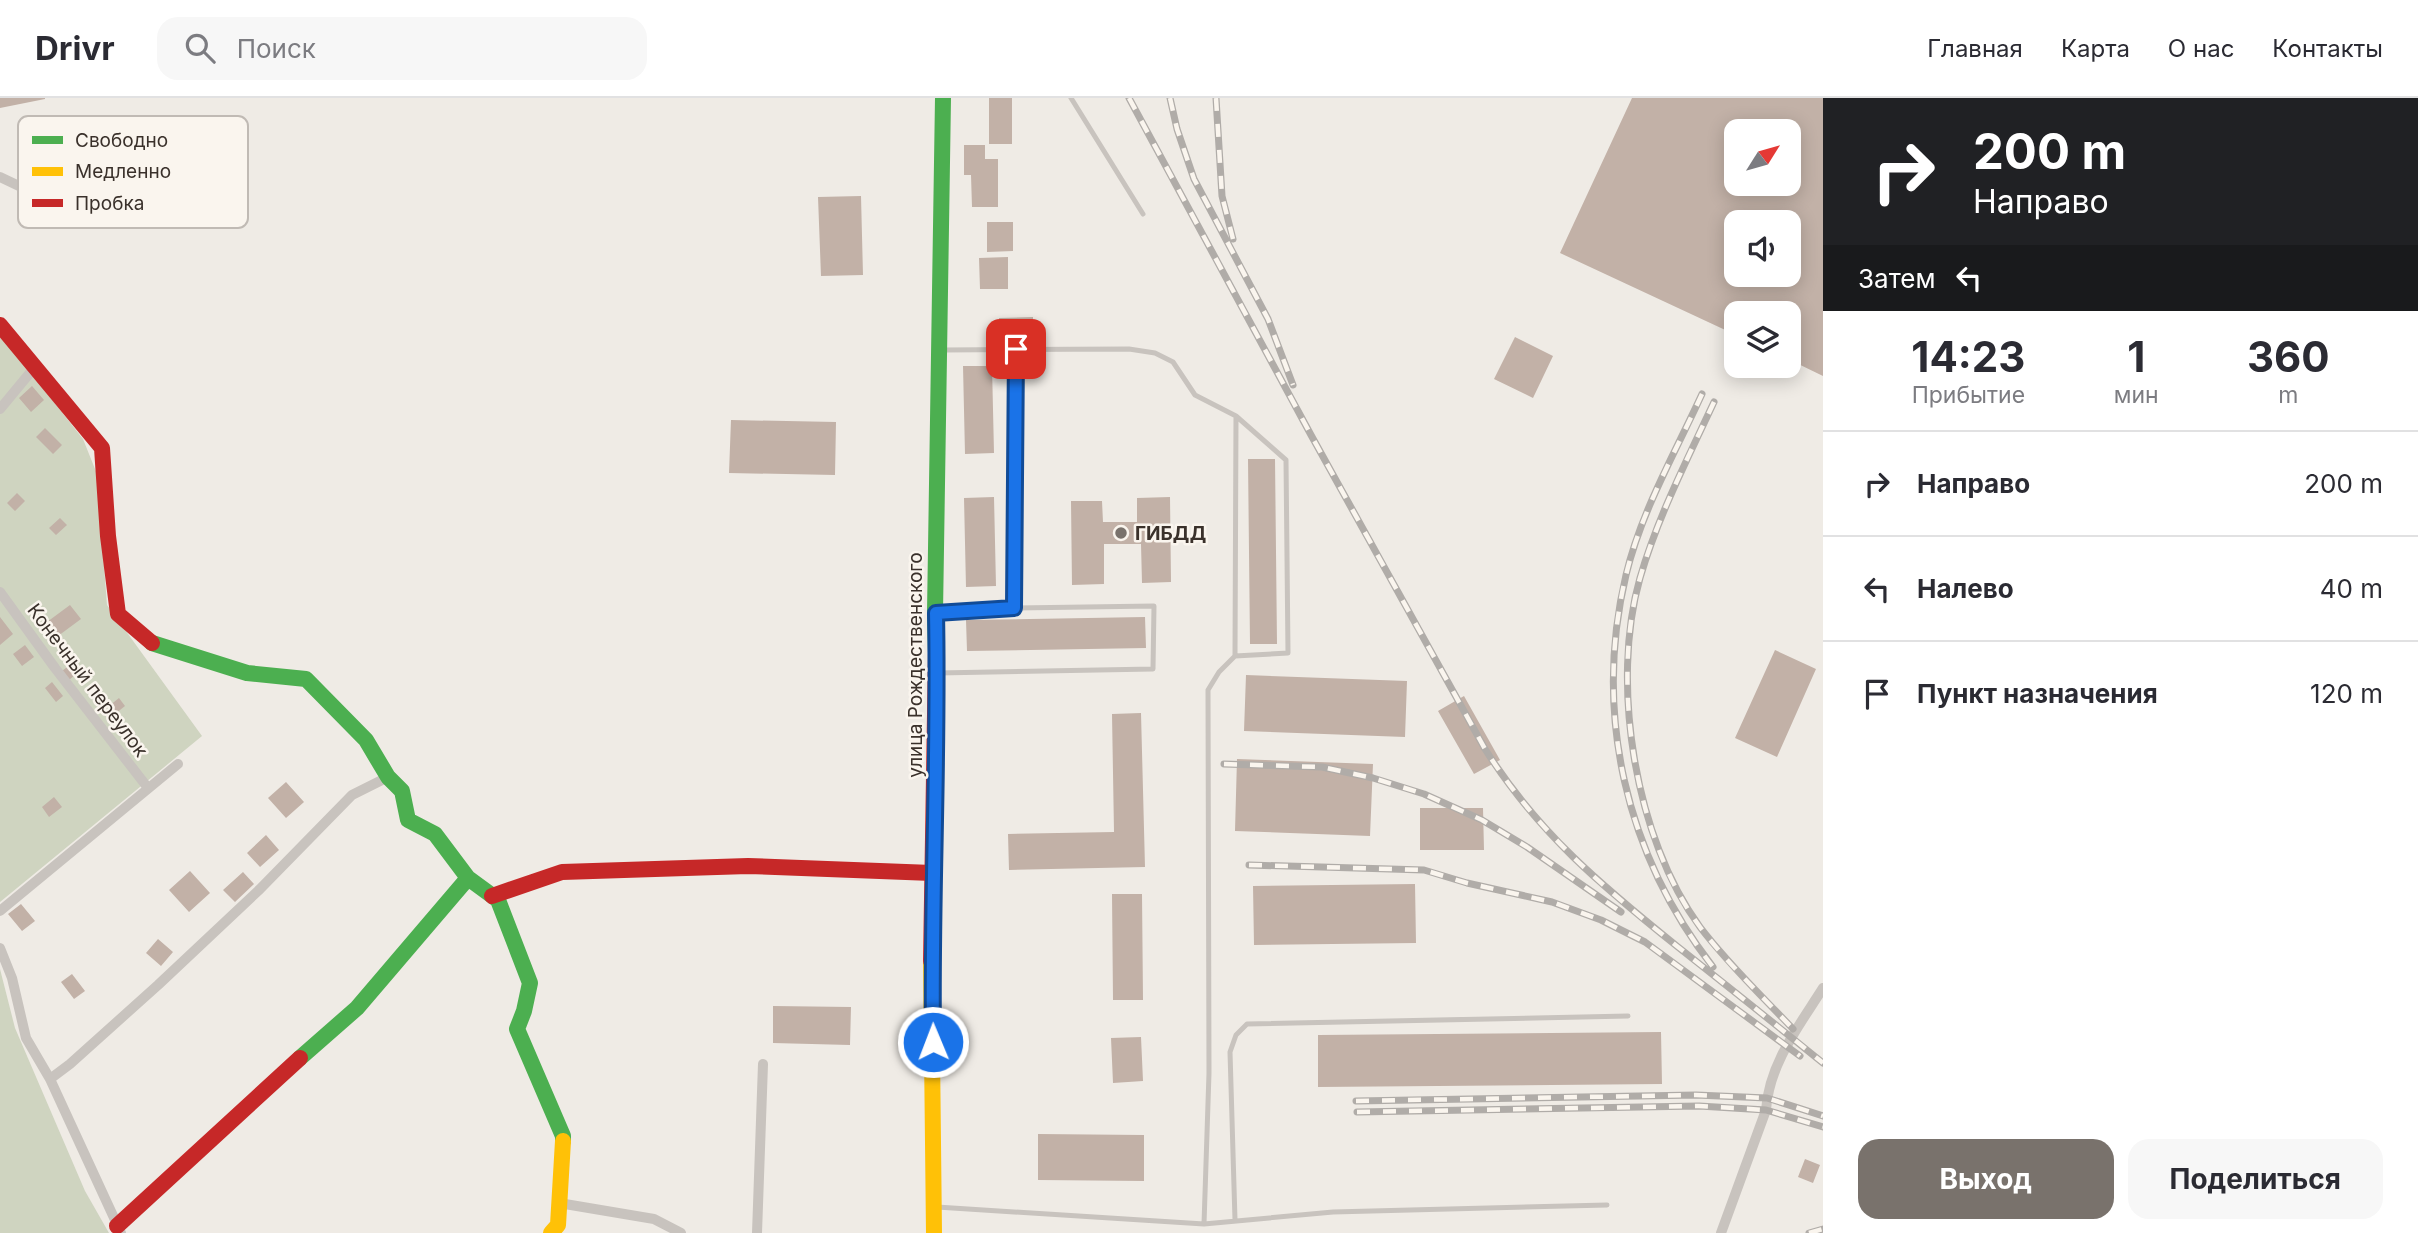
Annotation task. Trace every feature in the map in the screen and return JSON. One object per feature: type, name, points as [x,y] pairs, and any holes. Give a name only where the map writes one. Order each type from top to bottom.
[{"type":"street","name":"улица Рождественского","points":[[935,1233],[931,960],[943,98]]},
{"type":"street","points":[[0,177],[18,186]]},
{"type":"street","points":[[0,325],[102,448],[108,536],[118,614],[153,644],[247,673],[306,679],[366,740],[388,777],[402,791],[408,820],[435,834],[468,878],[498,900],[530,983],[524,1012],[517,1029],[563,1136],[558,1225],[551,1233]]},
{"type":"street","points":[[0,409],[34,368]]},
{"type":"street","name":"Конечный переулок","points":[[0,593],[148,788]]},
{"type":"street","points":[[0,911],[178,764]]},
{"type":"street","points":[[50,1079],[158,985],[260,889],[352,795],[388,777]]},
{"type":"street","points":[[492,896],[562,872],[748,866],[932,873]]},
{"type":"street","points":[[0,948],[12,978],[26,1038],[50,1079],[119,1230],[237,1114],[358,1007],[468,878]]},
{"type":"street","points":[[1721,1233],[1766,1110],[1767,1098],[1785,1046],[1823,988]]},
{"type":"street","points":[[757,1233],[763,1064]]},
{"type":"street","points":[[559,1203],[654,1219],[681,1233]]},
{"type":"lane","points":[[1071,98],[1143,214]]},
{"type":"lane","points":[[1014,608],[1016,349]]},
{"type":"lane","points":[[940,350],[1129,349],[1155,352],[1174,362],[1195,395],[1236,416],[1286,460],[1288,653],[1235,656],[1219,672],[1208,690],[1209,1073],[1204,1224]]},
{"type":"lane","points":[[1235,656],[1236,416]]},
{"type":"lane","points":[[936,613],[1014,608],[1154,606],[1153,669],[937,673]]},
{"type":"lane","points":[[1235,1220],[1230,1052],[1236,1035],[1247,1024],[1628,1016]]},
{"type":"lane","points":[[935,1206],[1185,1225],[1333,1212],[1607,1205]]},
{"type":"green space","points":[[0,334],[83,439],[97,474],[107,605],[202,736],[0,902]]},
{"type":"green space","points":[[0,969],[15,1028],[85,1191],[109,1233],[0,1233]]},
{"type":"building","points":[[0,98],[45,98],[45,99],[0,108]]},
{"type":"building","points":[[989,98],[1012,98],[1012,144],[989,144]]},
{"type":"building","points":[[1632,98],[1823,98],[1823,376],[1801,365],[1801,301],[1724,301],[1724,329],[1560,253]]},
{"type":"building","points":[[964,145],[985,145],[985,159],[998,159],[998,207],[972,207],[971,175],[964,175]]},
{"type":"building","points":[[861,196],[863,275],[821,276],[818,197]]},
{"type":"building","points":[[987,222],[1013,222],[1013,251],[987,252]]},
{"type":"building","points":[[1008,257],[1008,289],[980,289],[979,258]]},
{"type":"building","points":[[1033,317],[1033,335],[1000,336],[999,318]]},
{"type":"building","points":[[1515,337],[1553,356],[1533,398],[1494,379]]},
{"type":"building","points":[[963,366],[992,366],[994,453],[965,454]]},
{"type":"building","points":[[32,386],[44,400],[31,412],[19,398]]},
{"type":"building","points":[[731,420],[836,422],[835,475],[729,473]]},
{"type":"building","points":[[45,428],[62,445],[53,454],[36,437]]},
{"type":"building","points":[[1248,459],[1275,459],[1277,644],[1250,644]]},
{"type":"building","points":[[17,493],[25,501],[15,511],[7,503]]},
{"type":"building","points":[[994,497],[996,586],[966,587],[964,498]]},
{"type":"building","name":"ГИБДД","points":[[1170,497],[1171,582],[1142,583],[1141,544],[1104,544],[1104,584],[1072,585],[1071,501],[1102,501],[1103,522],[1137,522],[1137,498]]},
{"type":"building","points":[[60,518],[67,525],[56,535],[49,528]]},
{"type":"building","points":[[70,605],[81,619],[58,636],[47,622]]},
{"type":"building","points":[[0,617],[13,634],[0,645]]},
{"type":"building","points":[[1145,617],[1146,648],[967,651],[966,620]]},
{"type":"building","points":[[25,645],[34,657],[22,666],[13,654]]},
{"type":"building","points":[[1775,650],[1816,669],[1777,757],[1735,738]]},
{"type":"building","points":[[75,661],[81,670],[69,680],[62,671]]},
{"type":"building","points":[[1246,675],[1407,681],[1405,737],[1244,731]]},
{"type":"building","points":[[52,682],[63,696],[56,702],[45,688]]},
{"type":"building","points":[[1464,696],[1500,760],[1474,774],[1438,711]]},
{"type":"building","points":[[119,698],[125,706],[115,714],[109,706]]},
{"type":"building","points":[[1141,713],[1145,867],[1009,870],[1008,834],[1114,832],[1112,714]]},
{"type":"building","points":[[1237,759],[1373,764],[1370,836],[1235,831]]},
{"type":"building","points":[[286,782],[304,802],[286,818],[268,798]]},
{"type":"building","points":[[54,797],[62,807],[49,817],[42,807]]},
{"type":"building","points":[[1420,808],[1483,808],[1484,850],[1420,850]]},
{"type":"building","points":[[266,835],[279,850],[260,867],[247,853]]},
{"type":"building","points":[[190,871],[210,893],[189,912],[169,890]]},
{"type":"building","points":[[243,872],[254,884],[235,902],[223,890]]},
{"type":"building","points":[[1415,884],[1416,943],[1254,945],[1253,886]]},
{"type":"building","points":[[1112,894],[1142,894],[1143,1000],[1113,1000]]},
{"type":"building","points":[[21,904],[35,921],[22,931],[8,914]]},
{"type":"building","points":[[158,939],[173,952],[161,966],[146,953]]},
{"type":"building","points":[[72,974],[85,991],[74,999],[61,982]]},
{"type":"building","points":[[773,1006],[851,1007],[850,1045],[773,1043]]},
{"type":"building","points":[[1661,1032],[1662,1084],[1318,1087],[1318,1035]]},
{"type":"building","points":[[1141,1037],[1143,1081],[1113,1083],[1111,1038]]},
{"type":"building","points":[[1038,1134],[1144,1135],[1144,1181],[1038,1180]]},
{"type":"building","points":[[1805,1159],[1820,1165],[1813,1183],[1798,1177]]},
{"type":"railway","points":[[1129,98],[1311,435],[1485,749],[1505,779],[1549,832],[1598,880],[1823,1063]]},
{"type":"railway","points":[[1170,98],[1194,179],[1268,319],[1293,385]]},
{"type":"railway","points":[[1216,98],[1222,196],[1233,239]]},
{"type":"railway","points":[[1702,394],[1640,528],[1632,552],[1617,627],[1613,679],[1616,731],[1624,781],[1639,830],[1658,878],[1683,924],[1713,967]]},
{"type":"railway","points":[[1714,402],[1664,510],[1640,578],[1631,620],[1628,664],[1634,759],[1659,850],[1678,891],[1711,941],[1793,1029]]},
{"type":"railway","points":[[1224,764],[1322,767],[1373,778],[1424,794],[1482,820],[1527,847],[1621,912]]},
{"type":"railway","points":[[1249,865],[1424,870],[1467,883],[1552,902],[1601,920],[1645,942],[1800,1056]]},
{"type":"railway","points":[[1356,1101],[1696,1095],[1767,1098],[1823,1116]]},
{"type":"railway","points":[[1357,1112],[1699,1106],[1766,1110],[1823,1127]]},
{"type":"railway","points":[[1809,1233],[1823,1229]]},
{"type":"traffic: fast","points":[[936,653],[943,98]]},
{"type":"traffic: fast","points":[[152,643],[247,673],[306,679],[366,740],[388,777],[402,791],[408,820],[435,834],[468,878],[498,900],[530,983],[517,1029],[563,1141]]},
{"type":"traffic: fast","points":[[300,1058],[357,1008],[468,878]]},
{"type":"traffic: slow","points":[[931,961],[934,1233]]},
{"type":"traffic: slow","points":[[551,1233],[558,1225],[563,1141]]},
{"type":"traffic: jam","points":[[0,325],[102,448],[108,536],[118,614],[152,643]]},
{"type":"traffic: jam","points":[[931,961],[936,653]]},
{"type":"traffic: jam","points":[[492,896],[562,872],[748,866],[932,873]]},
{"type":"traffic: jam","points":[[117,1226],[300,1058]]},
{"type":"place","name":"ГИБДД","points":[[1121,533]]},
{"type":"route","points":[[933,1042],[931,960],[936,613],[1014,608],[1016,349]]}]
